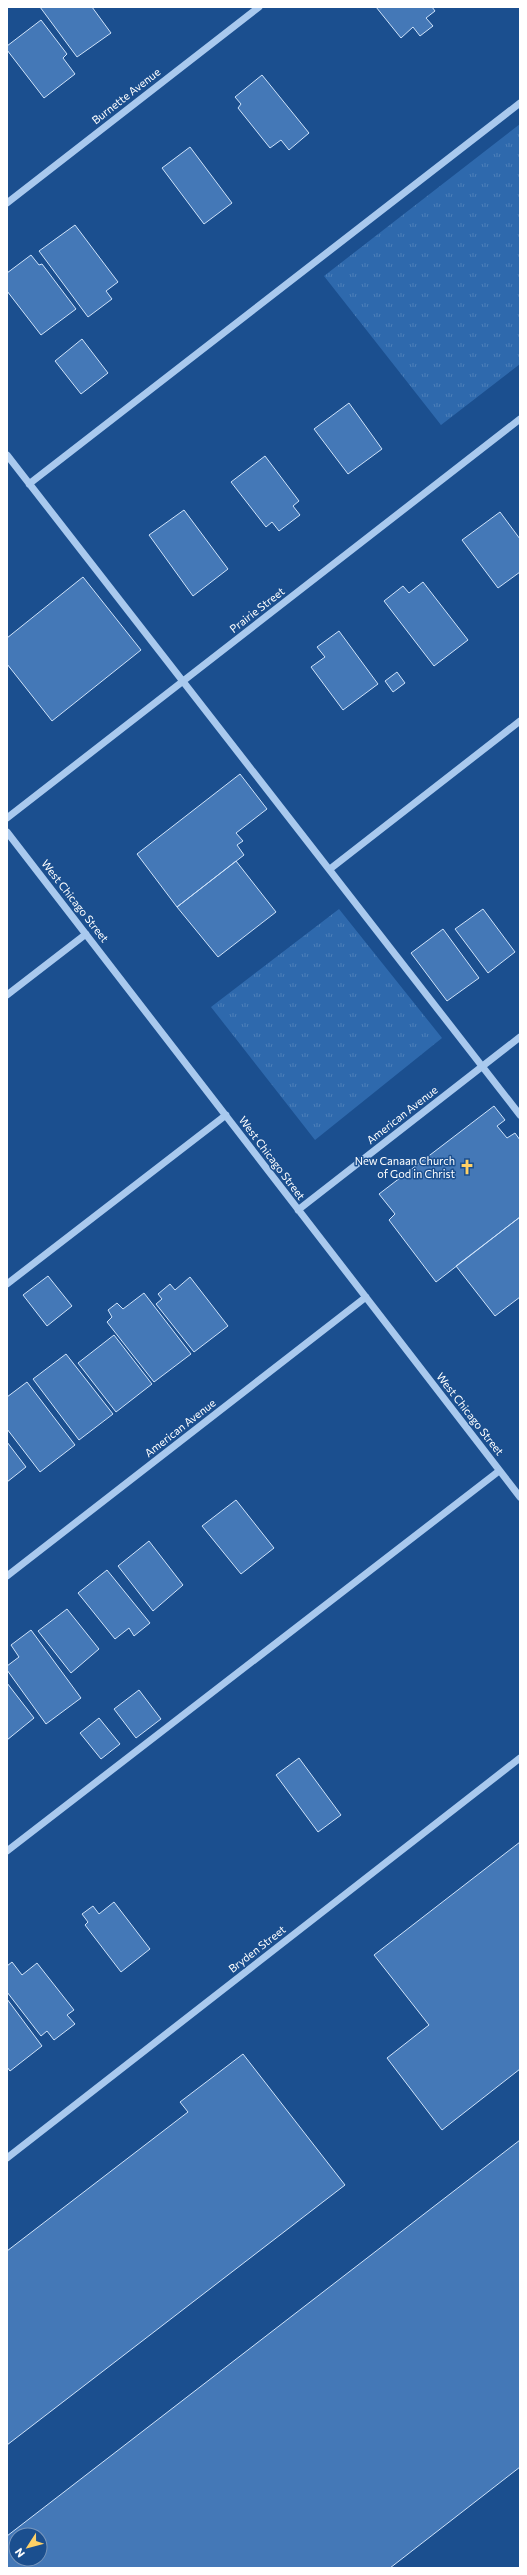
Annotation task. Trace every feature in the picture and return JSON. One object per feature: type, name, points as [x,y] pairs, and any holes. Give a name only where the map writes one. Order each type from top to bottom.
[{"type":"street","name":"Burnette Avenue","points":[[7,203],[259,7]]},
{"type":"street","points":[[29,484],[520,103]]},
{"type":"street","name":"Prairie Street","points":[[7,818],[520,419]]},
{"type":"street","points":[[7,456],[184,681],[520,1116]]},
{"type":"street","points":[[330,869],[520,720]]},
{"type":"street","name":"West Chicago Street","points":[[7,832],[520,1497]]},
{"type":"street","points":[[7,995],[86,934]]},
{"type":"street","name":"American Avenue","points":[[298,1210],[520,1037]]},
{"type":"street","points":[[7,1284],[226,1116]]},
{"type":"street","name":"American Avenue","points":[[7,1576],[366,1297]]},
{"type":"street","points":[[7,1851],[500,1471]]},
{"type":"street","name":"Bryden Street","points":[[7,2158],[520,1758]]},
{"type":"green space","points":[[520,124],[520,364],[441,425],[324,276]]},
{"type":"green space","points":[[339,909],[442,1038],[315,1140],[211,1007]]},
{"type":"building","points":[[40,7],[92,7],[111,33],[77,57]]},
{"type":"building","points":[[376,7],[432,7],[435,11],[426,18],[433,26],[420,36],[413,27],[401,38]]},
{"type":"building","points":[[41,20],[67,54],[63,58],[75,74],[44,98],[7,50],[7,46]]},
{"type":"building","points":[[262,75],[309,133],[289,150],[281,140],[270,148],[238,108],[241,104],[235,97]]},
{"type":"building","points":[[190,147],[232,203],[204,224],[162,168]]},
{"type":"building","points":[[75,225],[118,282],[106,291],[112,299],[88,317],[39,251]]},
{"type":"building","points":[[31,255],[39,265],[42,264],[76,309],[41,335],[7,291],[7,273]]},
{"type":"building","points":[[82,339],[108,373],[81,394],[55,361]]},
{"type":"building","points":[[349,403],[382,449],[348,474],[314,429]]},
{"type":"building","points":[[265,456],[299,501],[293,506],[300,515],[279,531],[272,522],[266,527],[231,482]]},
{"type":"building","points":[[184,510],[228,569],[193,596],[149,535]]},
{"type":"building","points":[[500,512],[520,539],[520,572],[498,588],[462,540]]},
{"type":"building","points":[[83,577],[141,650],[52,721],[7,664],[7,638]]},
{"type":"building","points":[[423,582],[468,640],[434,666],[384,601],[403,586],[409,593]]},
{"type":"building","points":[[339,631],[378,684],[343,710],[311,667],[325,657],[317,647]]},
{"type":"building","points":[[397,672],[405,683],[393,692],[385,681]]},
{"type":"building","points":[[240,774],[267,809],[236,833],[243,841],[237,845],[244,855],[177,907],[137,854]]},
{"type":"building","points":[[236,861],[276,912],[218,957],[177,907]]},
{"type":"building","points":[[483,909],[515,952],[488,973],[455,929]]},
{"type":"building","points":[[443,929],[479,978],[447,1001],[411,953]]},
{"type":"building","name":"New Canaan Church of God in Christ","points":[[494,1106],[505,1120],[497,1126],[507,1138],[515,1133],[520,1140],[520,1217],[436,1282],[389,1220],[395,1214],[379,1194]]},
{"type":"building","points":[[520,1217],[520,1297],[495,1316],[456,1266]]},
{"type":"building","points":[[48,1276],[72,1306],[47,1326],[23,1295]]},
{"type":"building","points":[[190,1277],[228,1326],[194,1352],[156,1304],[162,1299],[158,1294],[170,1284],[175,1290]]},
{"type":"building","points":[[144,1293],[191,1354],[154,1382],[107,1322],[112,1317],[108,1310],[117,1303],[123,1309]]},
{"type":"building","points":[[114,1335],[152,1384],[116,1412],[78,1363]]},
{"type":"building","points":[[66,1354],[113,1414],[79,1440],[33,1379]]},
{"type":"building","points":[[27,1382],[75,1445],[40,1472],[7,1429],[7,1397]]},
{"type":"building","points":[[7,1442],[26,1467],[7,1482]]},
{"type":"building","points":[[236,1500],[274,1548],[241,1574],[202,1526]]},
{"type":"building","points":[[149,1541],[183,1585],[153,1611],[118,1566]]},
{"type":"building","points":[[107,1570],[150,1623],[134,1636],[129,1628],[115,1639],[78,1593]]},
{"type":"building","points":[[67,1609],[99,1649],[71,1673],[38,1631]]},
{"type":"building","points":[[31,1630],[81,1698],[46,1724],[7,1670],[7,1666],[19,1657],[11,1645]]},
{"type":"building","points":[[7,1683],[34,1718],[7,1740]]},
{"type":"building","points":[[139,1690],[161,1719],[136,1738],[114,1709]]},
{"type":"building","points":[[99,1718],[120,1744],[101,1759],[80,1733]]},
{"type":"building","points":[[299,1758],[341,1815],[318,1832],[276,1775]]},
{"type":"building","points":[[520,1842],[520,2069],[442,2130],[387,2058],[429,2025],[374,1955]]},
{"type":"building","points":[[114,1902],[150,1949],[121,1972],[85,1925],[88,1922],[82,1914],[93,1906],[99,1914]]},
{"type":"building","points":[[12,1962],[22,1975],[37,1963],[74,2010],[67,2015],[75,2024],[54,2040],[47,2031],[41,2036],[7,1992],[7,1966]]},
{"type":"building","points":[[7,1999],[42,2046],[10,2071],[7,2067]]},
{"type":"building","points":[[243,2054],[345,2185],[7,2445],[7,2251],[188,2112],[180,2102]]},
{"type":"building","points":[[520,2140],[520,2467],[390,2568],[7,2568],[8,2535],[8,2567],[48,2567],[48,2527],[19,2527]]},
{"type":"place","name":"New Canaan Church of God in Christ","points":[[467,1167]]}]
